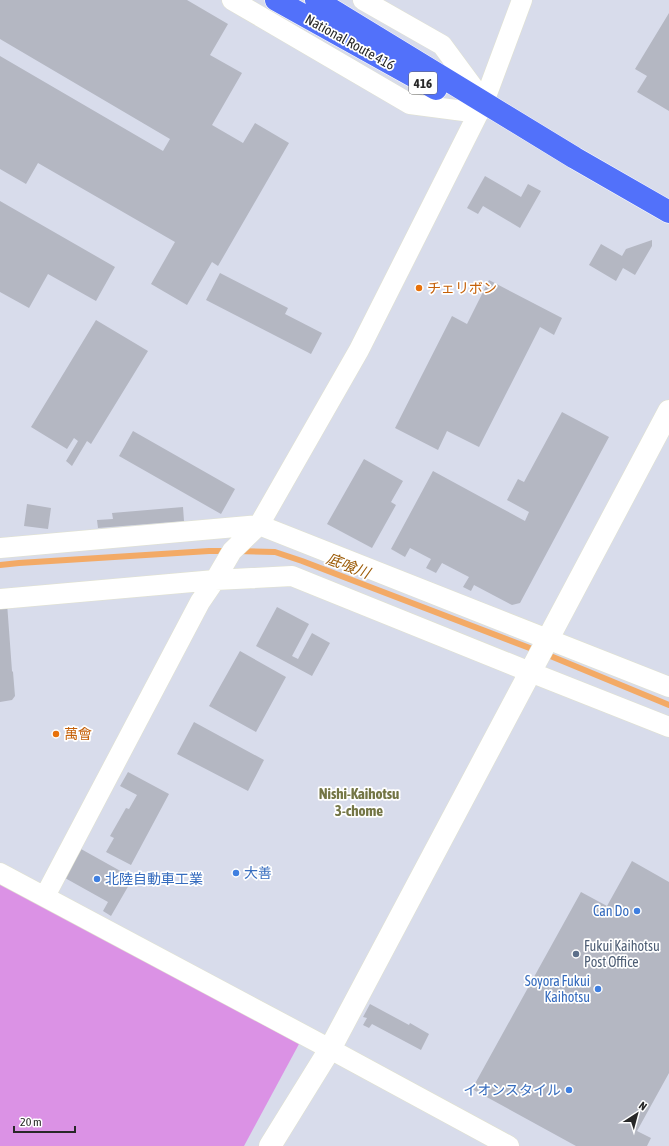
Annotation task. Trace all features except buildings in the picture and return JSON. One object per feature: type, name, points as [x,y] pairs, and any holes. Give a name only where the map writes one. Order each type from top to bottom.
[{"type":"highway","name":"National Route 416","points":[[276,0],[575,158],[669,212]]},
{"type":"highway","name":"National Route 416","points":[[316,0],[482,108]]},
{"type":"street","points":[[232,0],[410,104],[482,108]]},
{"type":"street","points":[[363,0],[442,45],[482,108]]},
{"type":"street","points":[[45,896],[200,602],[232,551],[259,525],[359,350],[482,108],[522,0]]},
{"type":"street","points":[[270,1146],[330,1049],[669,411]]},
{"type":"street","points":[[0,548],[259,525],[669,687]]},
{"type":"street","points":[[0,600],[215,580],[292,576],[669,727]]},
{"type":"street","points":[[0,873],[509,1146]]},
{"type":"shaded area","points":[[0,883],[299,1044],[244,1146],[0,1146]]},
{"type":"waterway","name":"底喰川","points":[[0,565],[228,551]]},
{"type":"waterway","name":"底喰川","points":[[237,551],[275,552],[302,561],[548,655],[669,705]]},
{"type":"place","name":"チェリボン","points":[[419,288]]},
{"type":"place","name":"萬會","points":[[56,734]]},
{"type":"place","name":"大善","points":[[236,873]]},
{"type":"place","name":"北陸自動車工業","points":[[97,879]]},
{"type":"place","name":"Can Do","points":[[637,911]]},
{"type":"place","name":"Fukui Kaihotsu Post Office","points":[[576,954]]},
{"type":"place","name":"Soyora Fukui Kaihotsu","points":[[598,989]]},
{"type":"place","name":"イオンスタイル","points":[[569,1090]]},
{"type":"district","name":"Nishi-Kaihotsu 3-chome","points":[[359,802]]}]
